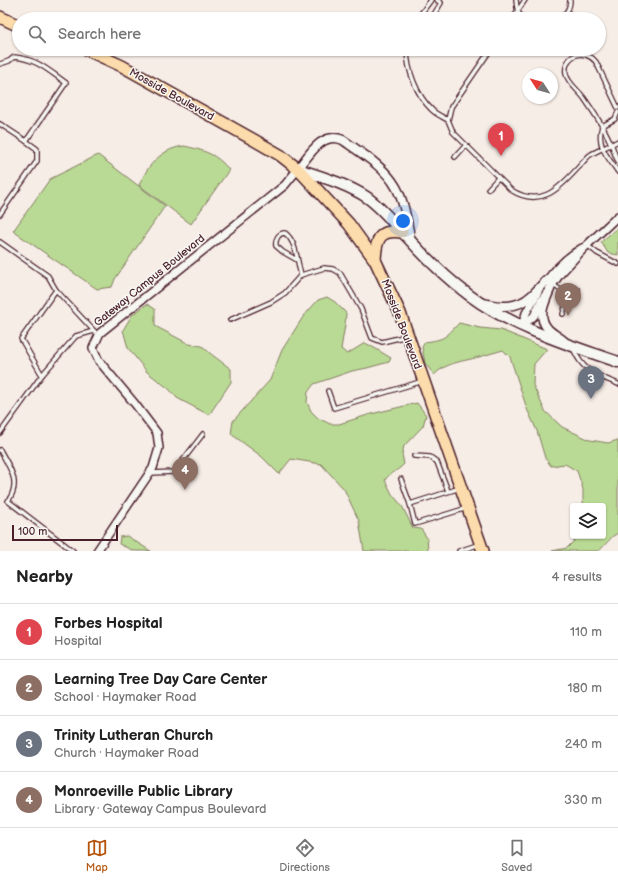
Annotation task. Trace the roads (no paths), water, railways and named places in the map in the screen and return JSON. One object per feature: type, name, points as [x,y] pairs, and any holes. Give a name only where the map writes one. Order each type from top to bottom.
[{"type":"main road","points":[[0,16],[12,22]]},
{"type":"main road","points":[[0,22],[12,25]]},
{"type":"main road","name":"Mosside Boulevard","points":[[100,56],[122,66],[214,117],[280,156],[298,169],[349,224],[375,260],[400,313],[482,547]]},
{"type":"main road","points":[[298,169],[333,180],[367,198],[384,213],[454,284],[480,303],[522,326],[573,347],[618,362]]},
{"type":"main road","points":[[375,260],[375,247],[381,236],[390,231],[402,232]]},
{"type":"street","points":[[298,169],[320,143],[331,137],[337,137],[343,140],[378,167],[389,177],[396,187],[403,203],[411,242]]},
{"type":"street","name":"Gateway Campus Boulevard","points":[[97,551],[150,473],[159,448],[157,433],[135,404],[98,361],[93,348],[96,334],[100,333],[285,185],[298,169]]},
{"type":"street","points":[[480,303],[506,306],[521,303],[532,295],[538,288],[549,282],[618,216]]},
{"type":"street","points":[[522,326],[534,316],[549,282]]},
{"type":"street","points":[[549,282],[541,312],[542,318],[548,330],[573,347]]},
{"type":"lane","points":[[422,12],[431,0]]},
{"type":"lane","points":[[435,12],[441,3],[437,0]]},
{"type":"lane","points":[[516,0],[517,11]]},
{"type":"lane","points":[[517,11],[525,0]]},
{"type":"lane","points":[[566,12],[570,0]]},
{"type":"lane","points":[[407,56],[412,76],[424,101],[435,113],[448,120]]},
{"type":"lane","points":[[486,56],[451,107],[448,120],[453,132],[466,146],[498,178],[517,194],[528,198],[540,197],[557,189],[590,156],[618,142]]},
{"type":"lane","points":[[575,56],[572,57],[568,62],[566,72],[571,82],[582,94],[602,126],[612,144],[618,161]]},
{"type":"lane","points":[[589,56],[593,57],[596,62],[618,108]]},
{"type":"lane","points":[[0,64],[9,61],[14,57],[27,58],[43,66],[66,83],[26,141]]},
{"type":"lane","points":[[618,112],[615,119],[602,126],[600,133],[602,149],[618,172]]},
{"type":"lane","points":[[0,124],[36,149],[37,162],[0,214]]},
{"type":"lane","points":[[455,157],[466,146]]},
{"type":"lane","points":[[488,188],[498,178]]},
{"type":"lane","points":[[297,260],[276,246],[275,242],[277,237],[285,234],[291,239],[295,250],[301,275]]},
{"type":"lane","points":[[0,242],[48,276],[56,290],[96,334]]},
{"type":"lane","points":[[587,245],[597,254],[618,264]]},
{"type":"lane","points":[[230,320],[271,302],[285,293],[301,275],[324,268],[333,269],[340,273],[360,309],[372,338],[382,342],[408,336]]},
{"type":"lane","points":[[549,282],[569,295]]},
{"type":"lane","points":[[563,314],[572,289],[578,290]]},
{"type":"lane","points":[[42,374],[21,339],[56,290]]},
{"type":"lane","points":[[0,433],[42,374],[76,336],[96,334]]},
{"type":"lane","points":[[573,347],[577,358],[583,366],[592,372],[618,384]]},
{"type":"lane","points":[[328,391],[334,408],[424,381]]},
{"type":"lane","points":[[150,473],[174,472],[202,434]]},
{"type":"lane","points":[[0,450],[15,478],[12,495],[8,501],[73,551]]},
{"type":"lane","points":[[414,456],[430,457],[437,462],[448,492]]},
{"type":"lane","points":[[401,478],[415,524],[468,508]]},
{"type":"lane","points":[[410,504],[462,488]]},
{"type":"lane","points":[[461,551],[482,547]]},
{"type":"place","name":"Forbes Hospital","points":[[501,156]]},
{"type":"place","name":"Learning Tree Day Care Center","points":[[568,316]]},
{"type":"place","name":"Trinity Lutheran Church","points":[[591,399]]},
{"type":"place","name":"Monroeville Public Library","points":[[185,490]]}]
